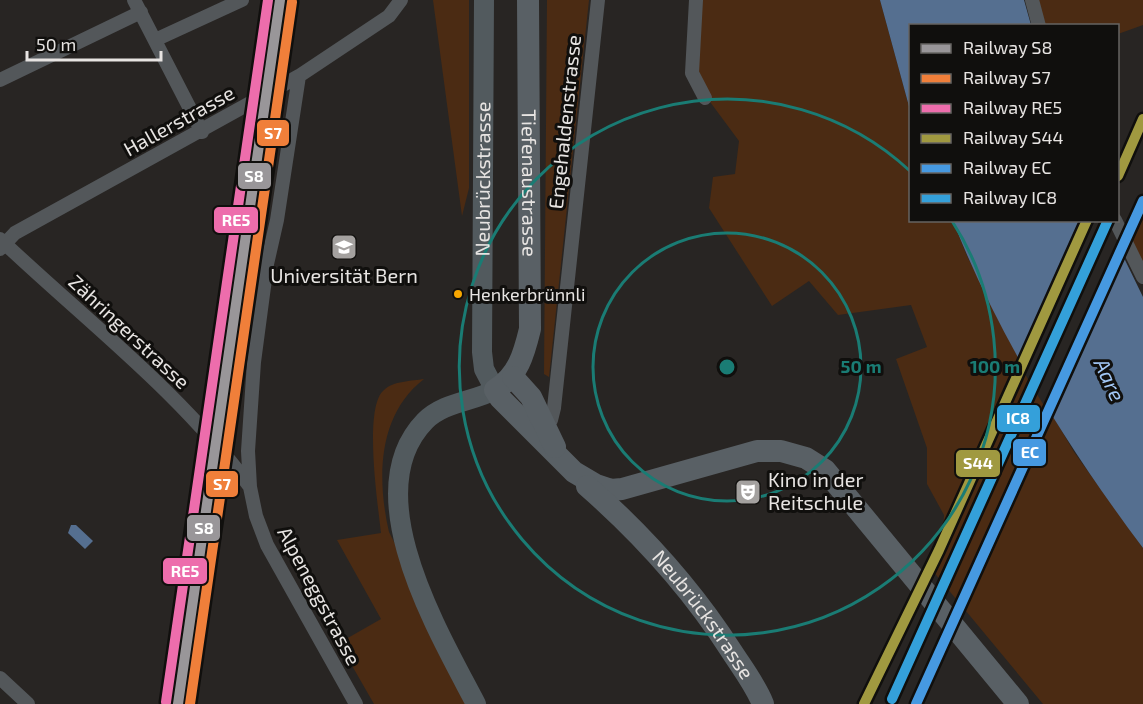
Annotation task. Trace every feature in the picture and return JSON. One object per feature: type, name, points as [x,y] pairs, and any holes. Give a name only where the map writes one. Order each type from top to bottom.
[{"type":"main road","name":"Tiefenaustrasse","points":[[513,377],[524,353],[530,329],[528,0]]},
{"type":"main road","points":[[540,430],[531,397],[513,377],[495,390],[507,407],[540,430],[566,464],[584,479],[611,490],[635,486],[757,451],[789,452],[817,464],[909,571],[1018,704]]},
{"type":"main road","name":"Neubrückstrasse","points":[[566,464],[637,531],[709,615],[763,704]]},
{"type":"main road","points":[[635,486],[631,511],[637,531]]},
{"type":"street","points":[[155,40],[242,0]]},
{"type":"street","name":"Hallerstrasse","points":[[2,244],[15,233],[202,132],[298,76],[381,21],[401,0]]},
{"type":"street","name":"Neubrückstrasse","points":[[484,0],[482,352],[484,369],[495,390]]},
{"type":"street","name":"Engehaldenstrasse","points":[[540,430],[551,420],[555,403],[598,0]]},
{"type":"street","points":[[696,0],[692,73],[705,98]]},
{"type":"street","points":[[1032,0],[1038,24]]},
{"type":"street","points":[[0,80],[137,6],[202,132]]},
{"type":"street","name":"Alpeneggstrasse","points":[[298,76],[277,220],[267,264],[254,362],[249,451],[250,487],[256,516],[267,545],[356,704]]},
{"type":"street","points":[[1116,222],[1143,277]]},
{"type":"street","name":"Zähringerstrasse","points":[[2,244],[185,411],[227,456],[250,487]]},
{"type":"street","points":[[476,704],[443,638],[415,571],[400,526],[397,498],[406,452],[425,421],[448,406],[483,397],[495,390]]},
{"type":"street","points":[[0,678],[28,704]]},
{"type":"shaded area","points":[[433,0],[469,0],[469,188],[462,216]]},
{"type":"shaded area","points":[[547,0],[589,0],[549,377],[544,374]]},
{"type":"shaded area","points":[[696,0],[880,0],[909,106],[909,222],[953,222],[967,256],[1015,351],[1074,452],[1143,548],[1143,704],[1043,704],[927,564],[943,533],[944,515],[927,484],[927,448],[896,359],[927,347],[911,305],[838,315],[809,281],[772,306],[709,208],[713,177],[735,174],[739,141],[699,87]]},
{"type":"shaded area","points":[[1036,0],[1143,0],[1143,25],[1119,34],[1119,24],[1044,24]]},
{"type":"shaded area","points":[[1143,218],[1143,268],[1123,228]]},
{"type":"shaded area","points":[[424,379],[397,411],[389,430],[382,470],[385,512],[389,532],[476,704],[374,704],[339,643],[381,619],[337,540],[381,533],[373,435],[378,400],[384,390],[392,385]]},
{"type":"water","points":[[880,0],[1024,0],[1031,24],[909,24],[909,106]]},
{"type":"water","name":"Aare","points":[[953,222],[1106,222],[1143,297],[1143,548],[1088,471],[1037,391],[971,265]]},
{"type":"water","points":[[71,525],[76,525],[93,541],[85,549],[68,533]]},
{"type":"pier","points":[[1079,222],[1110,222],[1120,243],[1046,409],[1017,361]]},
{"type":"rail line","name":"RE5","points":[[166,702],[268,0]]},
{"type":"rail line","name":"S8","points":[[178,704],[280,0]]},
{"type":"rail line","name":"S7","points":[[190,704],[292,2]]},
{"type":"rail line","name":"S44","points":[[1119,174],[1143,119]]},
{"type":"rail line","name":"EC","points":[[916,704],[1143,201]]},
{"type":"rail line","name":"S44","points":[[864,704],[939,550],[1086,222]]},
{"type":"rail line","name":"IC8","points":[[892,699],[1107,222]]},
{"type":"place","name":"Universität Bern","points":[[344,247]]},
{"type":"place","name":"Henkerbrünnli","points":[[458,294]]},
{"type":"place","name":"Kino in der Reitschule","points":[[748,492]]}]
